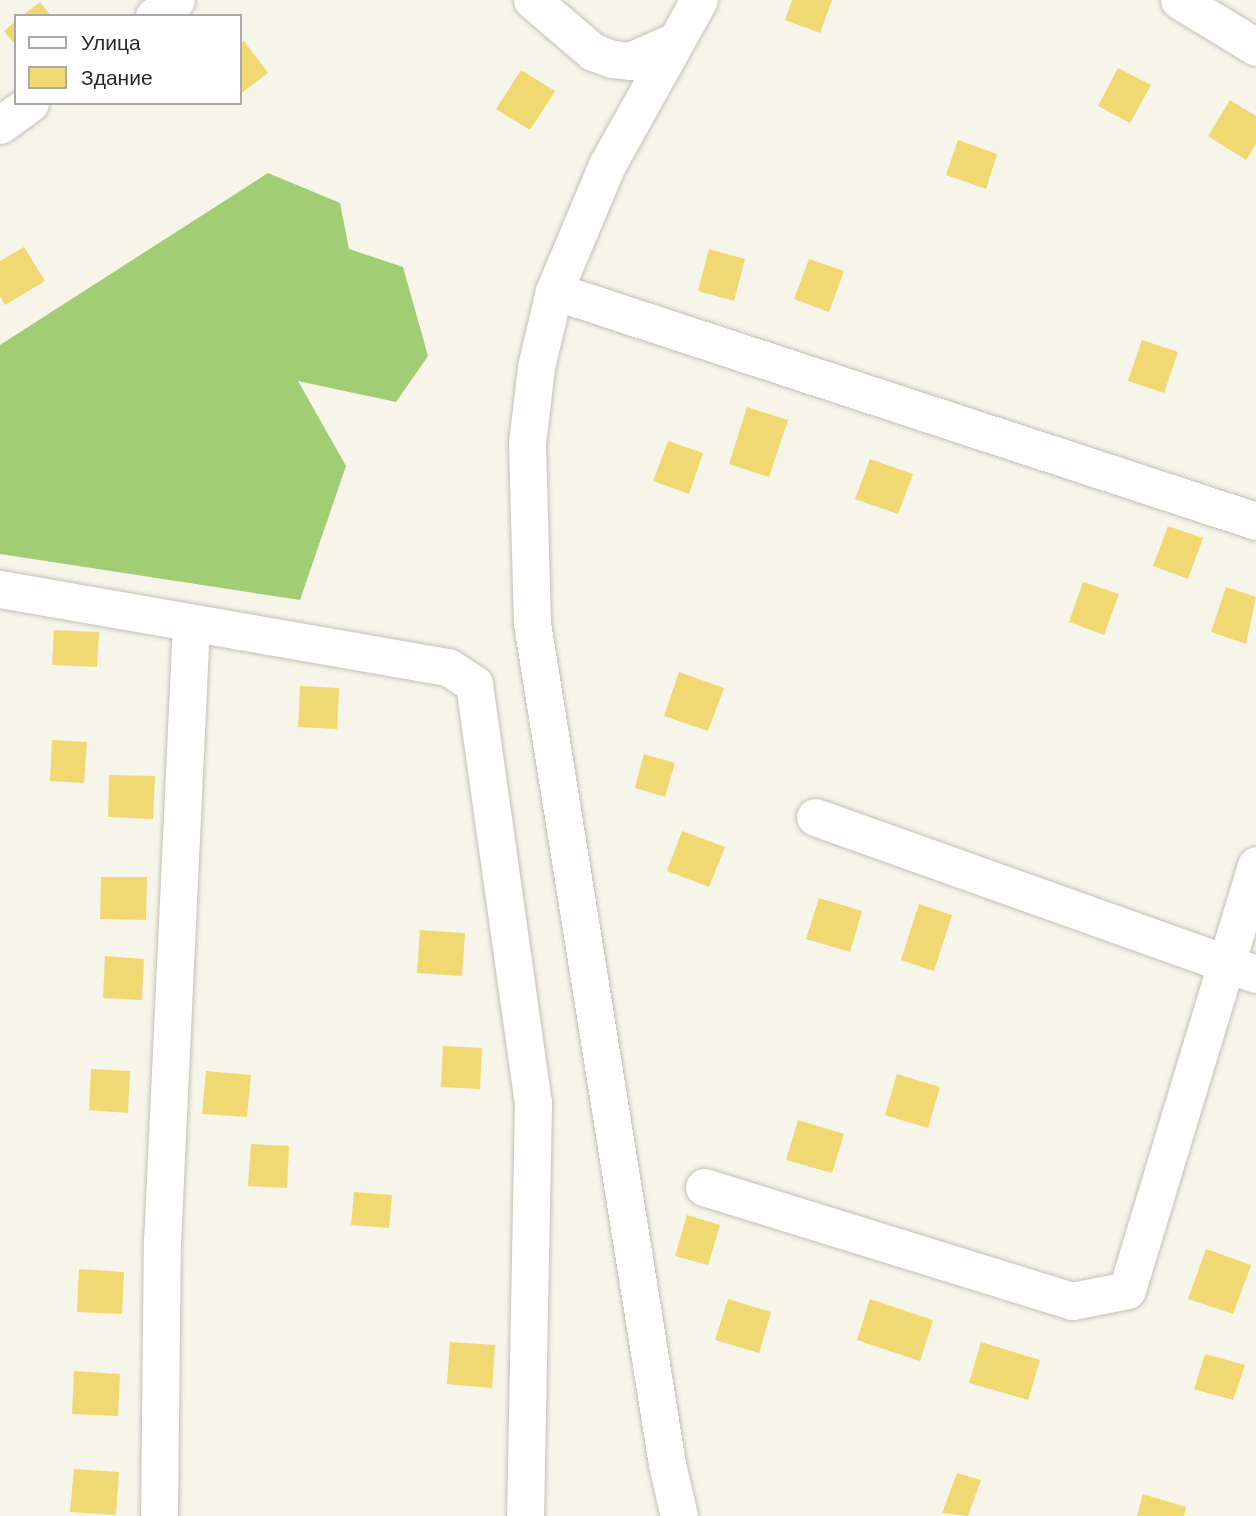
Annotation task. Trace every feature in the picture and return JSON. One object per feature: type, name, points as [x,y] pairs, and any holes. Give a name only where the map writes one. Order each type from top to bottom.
[{"type":"street","points":[[156,14],[176,0]]},
{"type":"street","points":[[531,0],[593,51],[612,59],[630,61],[675,41]]},
{"type":"street","points":[[679,1516],[667,1464],[533,623],[527,443],[536,367],[554,290],[607,165],[699,0]]},
{"type":"street","points":[[1179,0],[1256,47]]},
{"type":"street","points":[[0,125],[27,105]]},
{"type":"street","points":[[554,290],[1256,521]]},
{"type":"street","points":[[0,589],[448,667],[474,684],[524,1017],[533,1102],[525,1516]]},
{"type":"street","points":[[159,1516],[162,1243],[191,622]]},
{"type":"street","points":[[815,817],[1240,969]]},
{"type":"street","points":[[704,1187],[1072,1301],[1127,1290],[1240,969],[1256,865]]},
{"type":"green space","points":[[268,173],[340,203],[349,249],[403,267],[428,356],[396,402],[298,381],[346,466],[300,600],[0,554],[0,345]]},
{"type":"building","points":[[792,0],[832,0],[820,33],[785,20]]},
{"type":"building","points":[[40,2],[49,14],[25,14]]},
{"type":"building","points":[[14,23],[14,44],[4,31]]},
{"type":"building","points":[[244,41],[268,73],[242,92]]},
{"type":"building","points":[[1118,68],[1151,85],[1130,123],[1098,106]]},
{"type":"building","points":[[521,70],[555,91],[530,130],[496,109]]},
{"type":"building","points":[[1230,100],[1256,116],[1256,144],[1246,160],[1208,136]]},
{"type":"building","points":[[958,140],[997,154],[986,189],[946,175]]},
{"type":"building","points":[[24,247],[45,281],[5,305],[0,296],[0,261]]},
{"type":"building","points":[[709,249],[745,259],[734,301],[698,291]]},
{"type":"building","points":[[809,259],[844,271],[829,312],[794,299]]},
{"type":"building","points":[[1142,340],[1178,352],[1164,393],[1128,381]]},
{"type":"building","points":[[747,407],[788,420],[769,477],[729,464]]},
{"type":"building","points":[[668,441],[703,453],[689,494],[653,481]]},
{"type":"building","points":[[870,459],[913,474],[898,514],[855,499]]},
{"type":"building","points":[[1168,526],[1203,538],[1188,579],[1153,566]]},
{"type":"building","points":[[1083,582],[1119,594],[1104,635],[1069,622]]},
{"type":"building","points":[[1226,587],[1256,597],[1246,644],[1211,632]]},
{"type":"building","points":[[54,630],[99,632],[97,667],[52,665]]},
{"type":"building","points":[[679,672],[724,688],[708,731],[664,716]]},
{"type":"building","points":[[300,686],[339,688],[337,729],[298,727]]},
{"type":"building","points":[[52,740],[87,742],[84,783],[50,781]]},
{"type":"building","points":[[644,754],[675,763],[665,797],[635,788]]},
{"type":"building","points":[[109,775],[155,776],[153,819],[108,817]]},
{"type":"building","points":[[682,831],[725,847],[709,887],[667,871]]},
{"type":"building","points":[[101,877],[147,877],[146,920],[100,919]]},
{"type":"building","points":[[819,898],[862,911],[850,952],[806,939]]},
{"type":"building","points":[[919,904],[952,915],[934,971],[901,960]]},
{"type":"building","points":[[420,930],[465,933],[462,976],[417,973]]},
{"type":"building","points":[[105,956],[144,959],[142,1000],[103,998]]},
{"type":"building","points":[[443,1046],[482,1048],[480,1089],[441,1087]]},
{"type":"building","points":[[91,1069],[130,1071],[128,1113],[89,1110]]},
{"type":"building","points":[[206,1071],[251,1075],[247,1117],[202,1114]]},
{"type":"building","points":[[897,1074],[940,1087],[928,1128],[885,1115]]},
{"type":"building","points":[[798,1120],[844,1134],[832,1173],[786,1160]]},
{"type":"building","points":[[251,1144],[289,1146],[287,1188],[248,1186]]},
{"type":"building","points":[[354,1192],[392,1195],[389,1228],[351,1225]]},
{"type":"building","points":[[687,1215],[720,1225],[708,1265],[675,1256]]},
{"type":"building","points":[[1206,1249],[1251,1265],[1233,1314],[1188,1299]]},
{"type":"building","points":[[79,1269],[124,1272],[122,1314],[77,1312]]},
{"type":"building","points":[[728,1299],[771,1312],[759,1353],[715,1340]]},
{"type":"building","points":[[870,1299],[933,1320],[920,1361],[857,1340]]},
{"type":"building","points":[[450,1342],[495,1345],[492,1388],[447,1384]]},
{"type":"building","points":[[981,1342],[1040,1360],[1028,1400],[969,1383]]},
{"type":"building","points":[[1205,1354],[1245,1365],[1233,1400],[1194,1389]]},
{"type":"building","points":[[74,1371],[120,1374],[118,1416],[72,1414]]},
{"type":"building","points":[[74,1469],[119,1472],[116,1515],[70,1512]]},
{"type":"building","points":[[957,1473],[981,1480],[968,1516],[942,1513]]},
{"type":"building","points":[[1143,1494],[1186,1507],[1184,1516],[1137,1516]]}]
